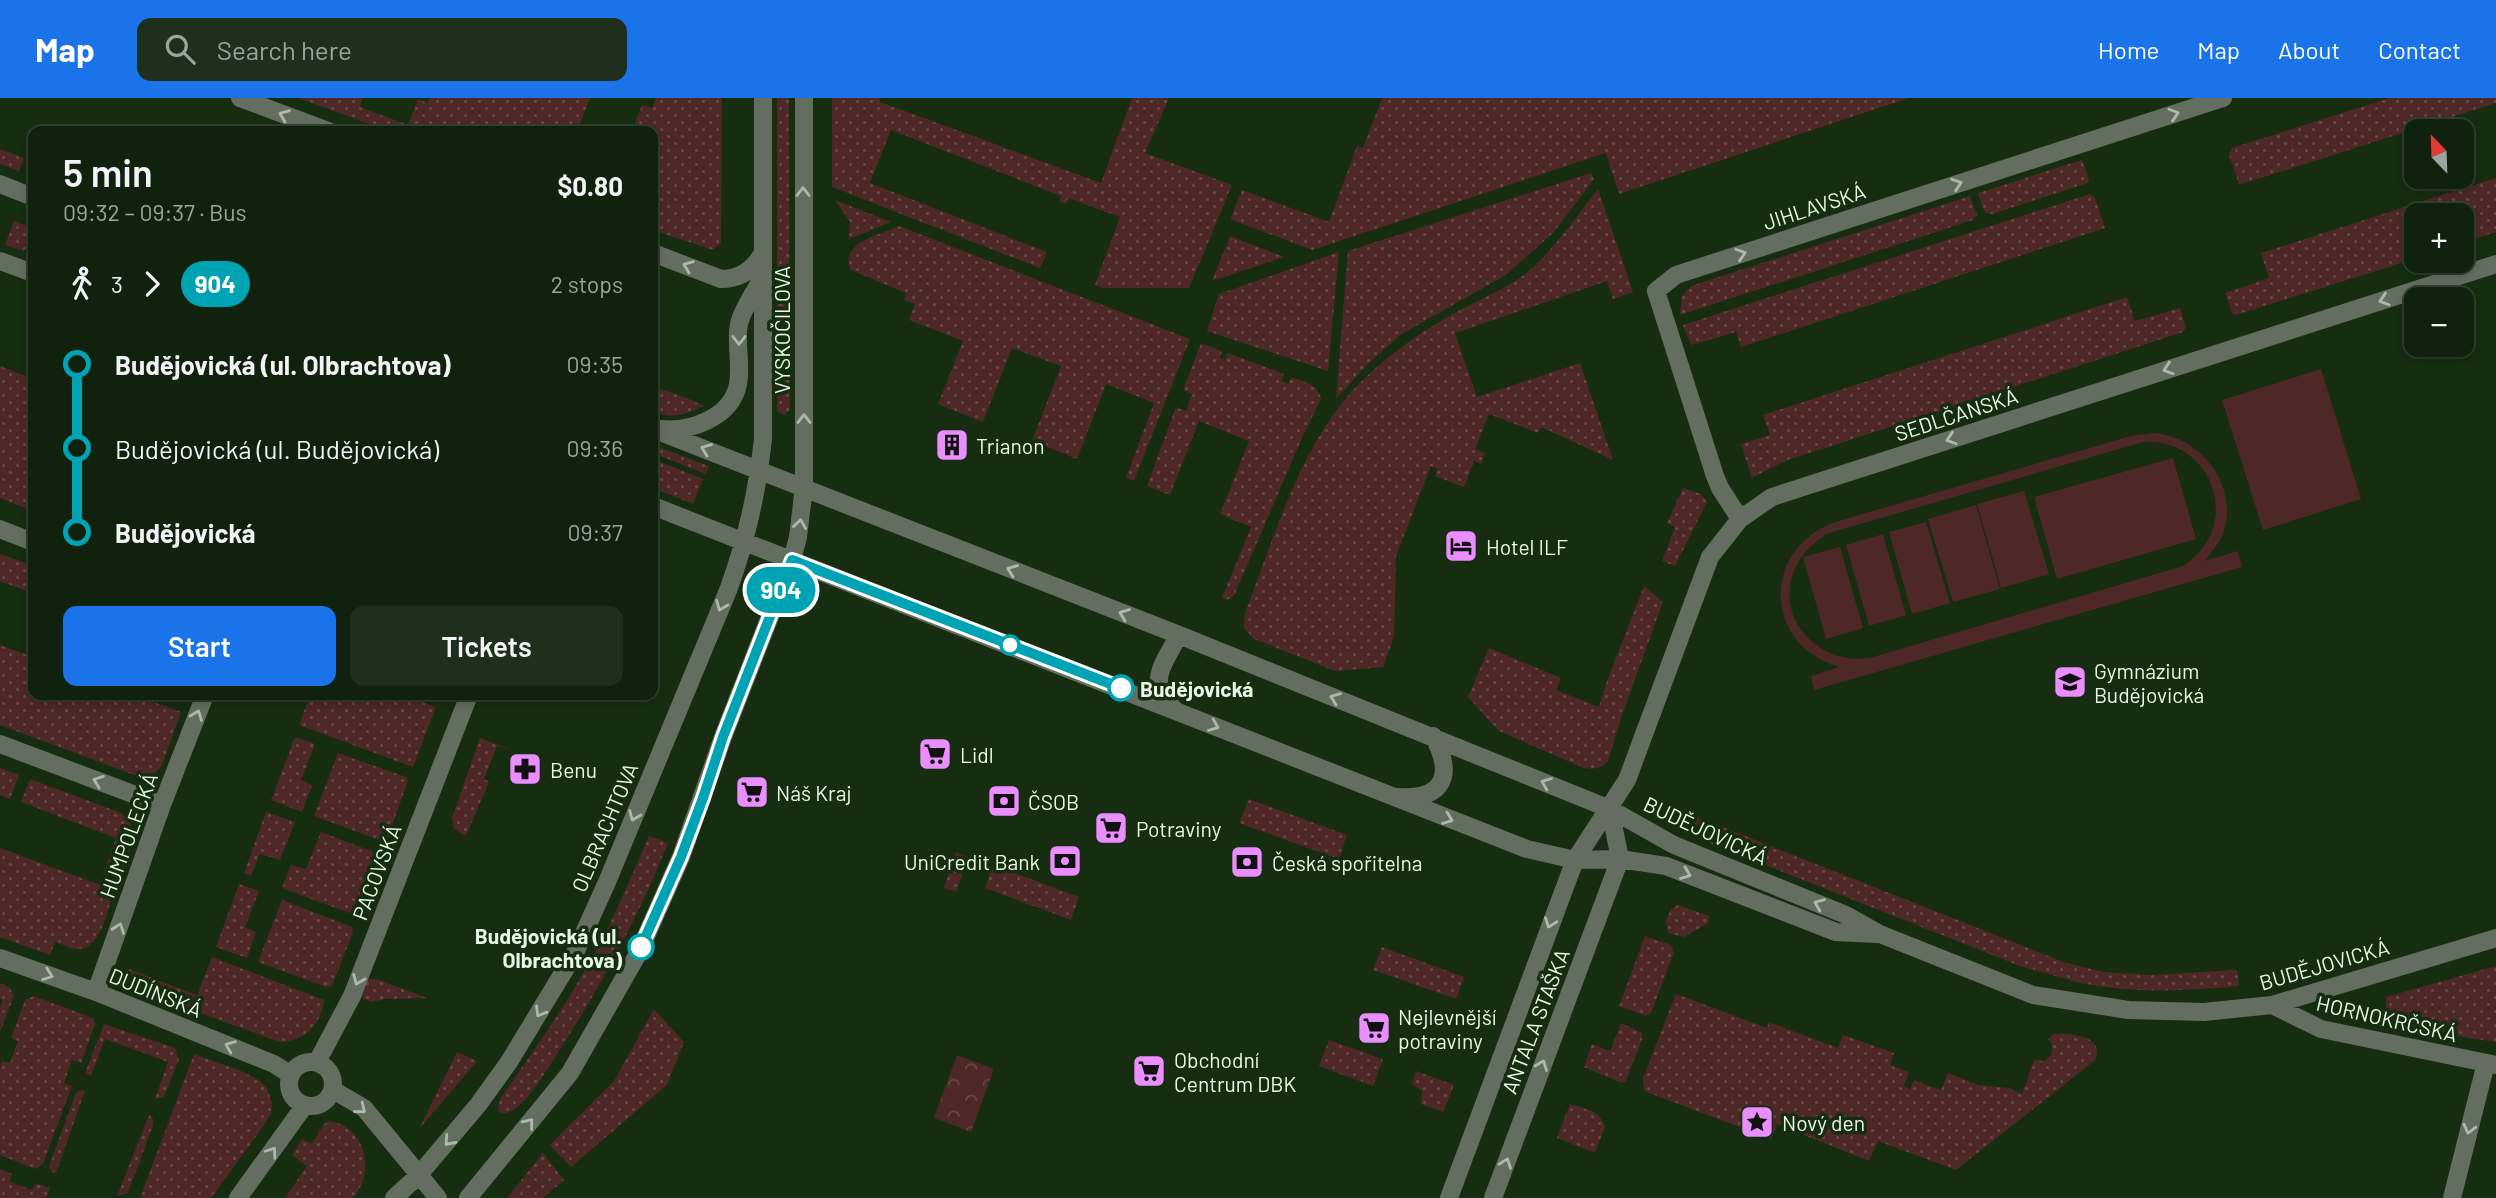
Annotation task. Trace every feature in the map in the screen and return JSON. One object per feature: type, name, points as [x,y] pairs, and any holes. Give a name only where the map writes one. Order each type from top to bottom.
[{"type":"street","points":[[240,98],[315,126]]},
{"type":"street","name":"VYSKOČILOVA","points":[[759,470],[763,429],[762,98]]},
{"type":"street","name":"VYSKOČILOVA","points":[[792,560],[799,537],[804,487],[804,98]]},
{"type":"street","name":"JIHLAVSKÁ","points":[[1740,519],[1715,475],[1656,291],[1676,275],[2223,98]]},
{"type":"street","points":[[0,184],[28,195]]},
{"type":"street","points":[[658,255],[722,279],[729,279],[757,265],[762,254]]},
{"type":"street","points":[[0,261],[28,271]]},
{"type":"street","name":"SEDLČANSKÁ","points":[[1610,809],[1627,780],[1710,557],[1740,519],[1772,497],[2496,264]]},
{"type":"street","points":[[658,429],[695,425],[714,417],[733,399],[738,383],[739,323],[762,277]]},
{"type":"street","name":"BUDĚJOVICKÁ","points":[[658,431],[1433,736],[1610,809],[1674,845],[1846,915],[1880,934],[2033,995],[2128,1010],[2204,1012],[2272,1005],[2496,938]]},
{"type":"street","name":"OLBRACHTOVA","points":[[394,1198],[418,1176],[459,1130],[502,1073],[575,953],[729,588],[745,542],[759,470]]},
{"type":"street","name":"BUDĚJOVICKÁ","points":[[658,508],[1527,849],[1575,860],[1620,859],[1666,866],[1836,932],[1880,934]]},
{"type":"street","points":[[0,529],[28,540]]},
{"type":"street","points":[[467,1198],[570,1073],[639,952],[690,834],[723,737],[792,560]]},
{"type":"street","points":[[1174,709],[1160,694],[1158,683],[1159,675],[1179,635]]},
{"type":"street","name":"HUMPOLECKÁ","points":[[96,992],[162,805],[203,700]]},
{"type":"street","name":"PACOVSKÁ","points":[[317,1062],[352,996],[467,700]]},
{"type":"street","points":[[1391,797],[1415,797],[1438,785],[1444,763],[1433,736]]},
{"type":"street","points":[[0,744],[162,805]]},
{"type":"street","points":[[1610,809],[1620,859]]},
{"type":"street","name":"ANTALA STAŠKA","points":[[1449,1198],[1575,860],[1610,809]]},
{"type":"street","name":"ANTALA STAŠKA","points":[[1493,1198],[1620,859]]},
{"type":"street","name":"DUDÍNSKÁ","points":[[0,958],[96,992],[274,1064],[291,1075]]},
{"type":"street","name":"HORNOKRČSKÁ","points":[[2272,1005],[2321,1029],[2491,1064]]},
{"type":"street","points":[[317,1062],[328,1070],[334,1083],[330,1097],[319,1105],[305,1105],[293,1097],[290,1089],[291,1075],[302,1064],[317,1062]]},
{"type":"street","points":[[2452,1198],[2491,1064]]},
{"type":"street","points":[[332,1090],[364,1108],[438,1198]]},
{"type":"street","points":[[238,1198],[305,1105]]},
{"type":"green space","points":[[298,98],[363,98],[360,107],[408,125],[418,99],[427,103],[430,98],[590,98],[579,126],[374,126]]},
{"type":"green space","points":[[656,98],[722,98],[721,243],[713,250],[658,232],[658,126],[634,126],[642,105],[652,108]]},
{"type":"green space","points":[[777,98],[789,98],[790,410],[784,415],[777,411]]},
{"type":"green space","points":[[832,98],[880,98],[880,102],[1101,183],[1132,98],[1169,98],[1145,153],[1232,185],[1189,288],[1103,288],[1095,285],[1120,217],[1068,198],[1066,204],[1059,202],[1061,196],[891,130],[870,183],[1047,252],[1040,268],[832,187]]},
{"type":"green space","points":[[1382,98],[1909,98],[1619,194],[1606,153],[1312,250],[1230,219],[1242,190],[1329,222],[1357,146],[1363,148]]},
{"type":"green space","points":[[2389,98],[2496,98],[2496,103],[2446,119],[2404,119],[2404,132],[2239,185],[2229,154],[2232,148]]},
{"type":"green space","points":[[0,149],[24,158],[19,171],[0,164]]},
{"type":"green space","points":[[2082,160],[2088,183],[1992,214],[1985,213],[1978,193]]},
{"type":"green space","points":[[1591,173],[1594,179],[1554,232],[1506,275],[1400,335],[1368,364],[1336,399],[1348,251]]},
{"type":"green space","points":[[2496,178],[2496,232],[2474,239],[2474,203],[2418,203],[2462,189],[2474,189],[2474,185]]},
{"type":"green space","points":[[1598,189],[1633,292],[1613,299],[1607,281],[1455,333],[1477,397],[1580,363],[1613,460],[1541,427],[1538,433],[1489,414],[1475,449],[1485,453],[1481,464],[1474,461],[1464,487],[1435,476],[1438,469],[1431,466],[1396,556],[1394,637],[1383,667],[1335,671],[1254,639],[1244,628],[1245,613],[1290,495],[1318,438],[1335,412],[1365,378],[1412,340],[1531,269],[1552,248]]},
{"type":"green space","points":[[2090,194],[2095,198],[2105,228],[1741,347],[1736,332],[1691,345],[1683,325]]},
{"type":"green space","points":[[1970,196],[1977,215],[1973,220],[1680,315],[1682,296],[1691,286]]},
{"type":"green space","points":[[835,200],[891,222],[849,239],[850,222]]},
{"type":"green space","points":[[2404,207],[2404,262],[2236,315],[2232,313],[2225,293],[2269,278],[2261,253]]},
{"type":"green space","points":[[14,221],[28,226],[28,246],[23,251],[5,245]]},
{"type":"green space","points":[[899,226],[1190,339],[1134,481],[1126,478],[1154,403],[1106,384],[1077,459],[1032,441],[1061,366],[1012,348],[983,422],[938,404],[963,341],[909,320],[915,304],[904,300],[906,293],[851,270],[849,260],[856,246],[872,236]]},
{"type":"green space","points":[[1230,236],[1284,257],[1212,281]]},
{"type":"green space","points":[[1339,252],[1328,371],[1207,331],[1219,294]]},
{"type":"green space","points":[[2127,297],[2135,321],[2180,308],[2186,328],[2183,332],[1785,461],[1752,478],[1741,444],[1770,435],[1763,415]]},
{"type":"green space","points":[[1201,343],[1222,351],[1220,358],[1225,360],[1228,353],[1284,374],[1282,381],[1288,384],[1291,377],[1305,382],[1317,390],[1321,399],[1234,596],[1227,600],[1222,598],[1251,527],[1220,514],[1249,441],[1199,421],[1170,495],[1147,486],[1176,407],[1186,411],[1192,394],[1183,390]]},
{"type":"green space","points":[[0,366],[28,377],[28,509],[0,498]]},
{"type":"green space","points":[[2321,369],[2361,499],[2263,530],[2222,400]]},
{"type":"green space","points":[[658,388],[704,406],[679,415],[658,413]]},
{"type":"green space","points":[[2153,433],[2170,436],[2187,443],[2201,454],[2221,482],[2226,498],[2227,516],[2223,534],[2205,561],[2238,551],[2242,567],[1814,690],[1811,676],[1839,667],[1814,656],[1796,639],[1785,619],[1781,596],[1784,574],[1794,553],[1811,535],[1835,522],[2131,436]],"holes":[[[2143,442],[2168,445],[2188,454],[2203,469],[2212,488],[2216,509],[2212,530],[2202,549],[2183,566],[1870,658],[1831,654],[1815,645],[1794,617],[1790,599],[1791,580],[1801,557],[1826,534]]]},
{"type":"green space","points":[[658,447],[709,466],[706,474],[658,455]]},
{"type":"green space","points":[[2173,458],[2196,539],[2057,579],[2034,497]]},
{"type":"green space","points":[[658,461],[703,479],[693,504],[658,490]]},
{"type":"green space","points":[[1683,488],[1701,494],[1707,502],[1675,566],[1662,561],[1675,527],[1667,523]]},
{"type":"green space","points":[[2024,491],[2049,574],[2001,588],[1977,504]]},
{"type":"green space","points":[[1976,505],[2000,589],[1953,602],[1928,519]]},
{"type":"green space","points":[[1926,522],[1950,603],[1912,614],[1889,532]]},
{"type":"green space","points":[[1883,534],[1906,615],[1869,626],[1846,545]]},
{"type":"green space","points":[[1840,547],[1863,628],[1826,639],[1803,557]]},
{"type":"green space","points":[[0,554],[28,564],[28,591],[0,581]]},
{"type":"green space","points":[[1644,586],[1663,602],[1608,761],[1603,765],[1594,769],[1584,768],[1499,731],[1468,697],[1489,648],[1561,678],[1556,690],[1599,707]]},
{"type":"green space","points":[[0,645],[28,655],[28,700],[149,700],[181,712],[162,765],[148,776],[137,776],[0,725]]},
{"type":"green space","points":[[308,700],[417,700],[436,707],[413,767],[299,725]]},
{"type":"green space","points":[[295,737],[315,744],[301,780],[312,785],[302,812],[271,800]]},
{"type":"green space","points":[[480,738],[515,751],[497,746],[484,779],[489,782],[466,836],[454,829],[452,818]]},
{"type":"green space","points":[[338,753],[406,777],[408,781],[387,839],[382,841],[314,816]]},
{"type":"green space","points":[[0,768],[19,775],[10,799],[0,795]]},
{"type":"green space","points":[[30,779],[121,813],[128,820],[132,827],[132,844],[118,880],[103,874],[116,838],[21,802]]},
{"type":"green space","points":[[1249,799],[1347,835],[1339,859],[1239,823]]},
{"type":"green space","points":[[266,812],[295,822],[280,860],[260,854],[251,876],[244,873]]},
{"type":"green space","points":[[1695,816],[2066,963],[2104,972],[2149,975],[2237,970],[2239,986],[2137,990],[2077,982],[2020,966],[1687,834]]},
{"type":"green space","points":[[321,832],[379,854],[380,859],[359,914],[352,914],[282,888],[291,865],[306,869]]},
{"type":"green space","points":[[649,836],[668,843],[610,966],[536,1087],[518,1107],[501,1113],[498,1110],[500,1099],[592,958]]},
{"type":"green space","points":[[0,848],[114,890],[103,926],[92,943],[77,949],[55,942],[50,955],[0,937]]},
{"type":"green space","points":[[956,852],[969,857],[956,892],[944,888]]},
{"type":"green space","points":[[993,865],[1079,897],[1071,920],[985,888]]},
{"type":"green space","points":[[239,884],[259,891],[245,927],[256,932],[247,958],[216,947]]},
{"type":"green space","points":[[282,900],[352,927],[353,932],[332,986],[326,987],[258,962]]},
{"type":"green space","points":[[1678,905],[1709,916],[1708,923],[1684,937],[1668,933],[1666,921],[1671,909]]},
{"type":"green space","points":[[1645,936],[1671,945],[1674,952],[1651,1013],[1646,1016],[1619,1006]]},
{"type":"green space","points":[[1382,947],[1464,977],[1456,999],[1373,970]]},
{"type":"green space","points":[[212,957],[324,1000],[315,1024],[297,1039],[280,1042],[133,989],[127,982],[129,969],[197,995]]},
{"type":"green space","points":[[2496,966],[2496,1042],[2386,1025],[2386,997]]},
{"type":"green space","points":[[377,979],[427,998],[371,1002],[358,996],[366,981]]},
{"type":"green space","points":[[0,983],[9,987],[14,996],[0,1032],[0,1008],[3,1000],[0,999]]},
{"type":"green space","points":[[1676,994],[1767,1028],[1769,1022],[1838,1048],[1843,1035],[1894,1053],[1890,1065],[1909,1072],[1904,1086],[1910,1089],[1914,1080],[1941,1090],[1948,1073],[1979,1085],[2009,1088],[2022,1094],[2034,1060],[2044,1061],[2051,1055],[2052,1046],[2048,1039],[2054,1034],[2086,1038],[2096,1047],[2097,1053],[2094,1061],[1956,1170],[1878,1141],[1869,1161],[1777,1124],[1771,1139],[1644,1091],[1643,1078]]},
{"type":"green space","points":[[34,996],[93,1018],[95,1024],[81,1063],[72,1060],[64,1083],[72,1086],[43,1164],[35,1169],[0,1155],[0,1067],[2,1061],[10,1063],[18,1041],[11,1038],[25,1000]]},
{"type":"green space","points":[[654,1009],[684,1042],[667,1085],[571,1167],[550,1145],[614,1081]]},
{"type":"green space","points":[[1621,1023],[1642,1033],[1626,1081],[1622,1083],[1584,1067],[1592,1044],[1610,1051]]},
{"type":"green space","points":[[104,1024],[175,1048],[179,1059],[164,1097],[155,1099],[168,1062],[105,1039],[91,1076],[85,1073]]},
{"type":"green space","points":[[1329,1040],[1383,1059],[1373,1086],[1319,1066]]},
{"type":"green space","points":[[457,1052],[477,1061],[419,1129]]},
{"type":"green space","points":[[194,1054],[259,1080],[267,1088],[272,1103],[271,1114],[211,1198],[140,1198]]},
{"type":"green space","points":[[957,1055],[994,1069],[971,1132],[934,1118]]},
{"type":"green space","points":[[1416,1071],[1454,1085],[1443,1112],[1421,1104],[1422,1091],[1412,1084]]},
{"type":"green space","points":[[85,1091],[56,1173],[52,1172],[49,1166],[76,1093]]},
{"type":"green space","points":[[1570,1104],[1591,1111],[1603,1121],[1605,1127],[1595,1153],[1557,1138]]},
{"type":"green space","points":[[149,1115],[153,1119],[153,1125],[128,1193],[117,1196]]},
{"type":"green space","points":[[329,1121],[352,1131],[359,1141],[365,1164],[360,1187],[353,1198],[285,1198],[307,1166],[292,1155],[302,1139],[312,1144],[324,1124]]},
{"type":"green space","points":[[543,1153],[564,1180],[543,1198],[507,1198]]},
{"type":"green space","points":[[0,1169],[12,1174],[10,1182],[32,1190],[36,1183],[50,1188],[46,1198],[0,1198]]},
{"type":"bus line","name":"904","points":[[641,947],[681,857],[723,737],[776,607],[792,560],[1121,688]]},
{"type":"place","name":"Trianon","points":[[952,445]]},
{"type":"place","name":"Hotel ILF","points":[[1461,546]]},
{"type":"place","name":"Gymnázium Budějovická","points":[[2070,682]]},
{"type":"place","name":"Budějovická","points":[[1121,688]]},
{"type":"place","name":"Lidl","points":[[935,754]]},
{"type":"place","name":"Benu","points":[[525,769]]},
{"type":"place","name":"Náš Kraj","points":[[752,792]]},
{"type":"place","name":"ČSOB","points":[[1004,801]]},
{"type":"place","name":"Potraviny","points":[[1111,828]]},
{"type":"place","name":"UniCredit Bank","points":[[1065,861]]},
{"type":"place","name":"Česká spořitelna","points":[[1247,862]]},
{"type":"place","name":"Budějovická (ul. Olbrachtova)","points":[[641,947]]},
{"type":"place","name":"Nejlevnější potraviny","points":[[1374,1028]]},
{"type":"place","name":"Obchodní Centrum DBK","points":[[1149,1071]]},
{"type":"place","name":"Nový den","points":[[1757,1122]]}]
